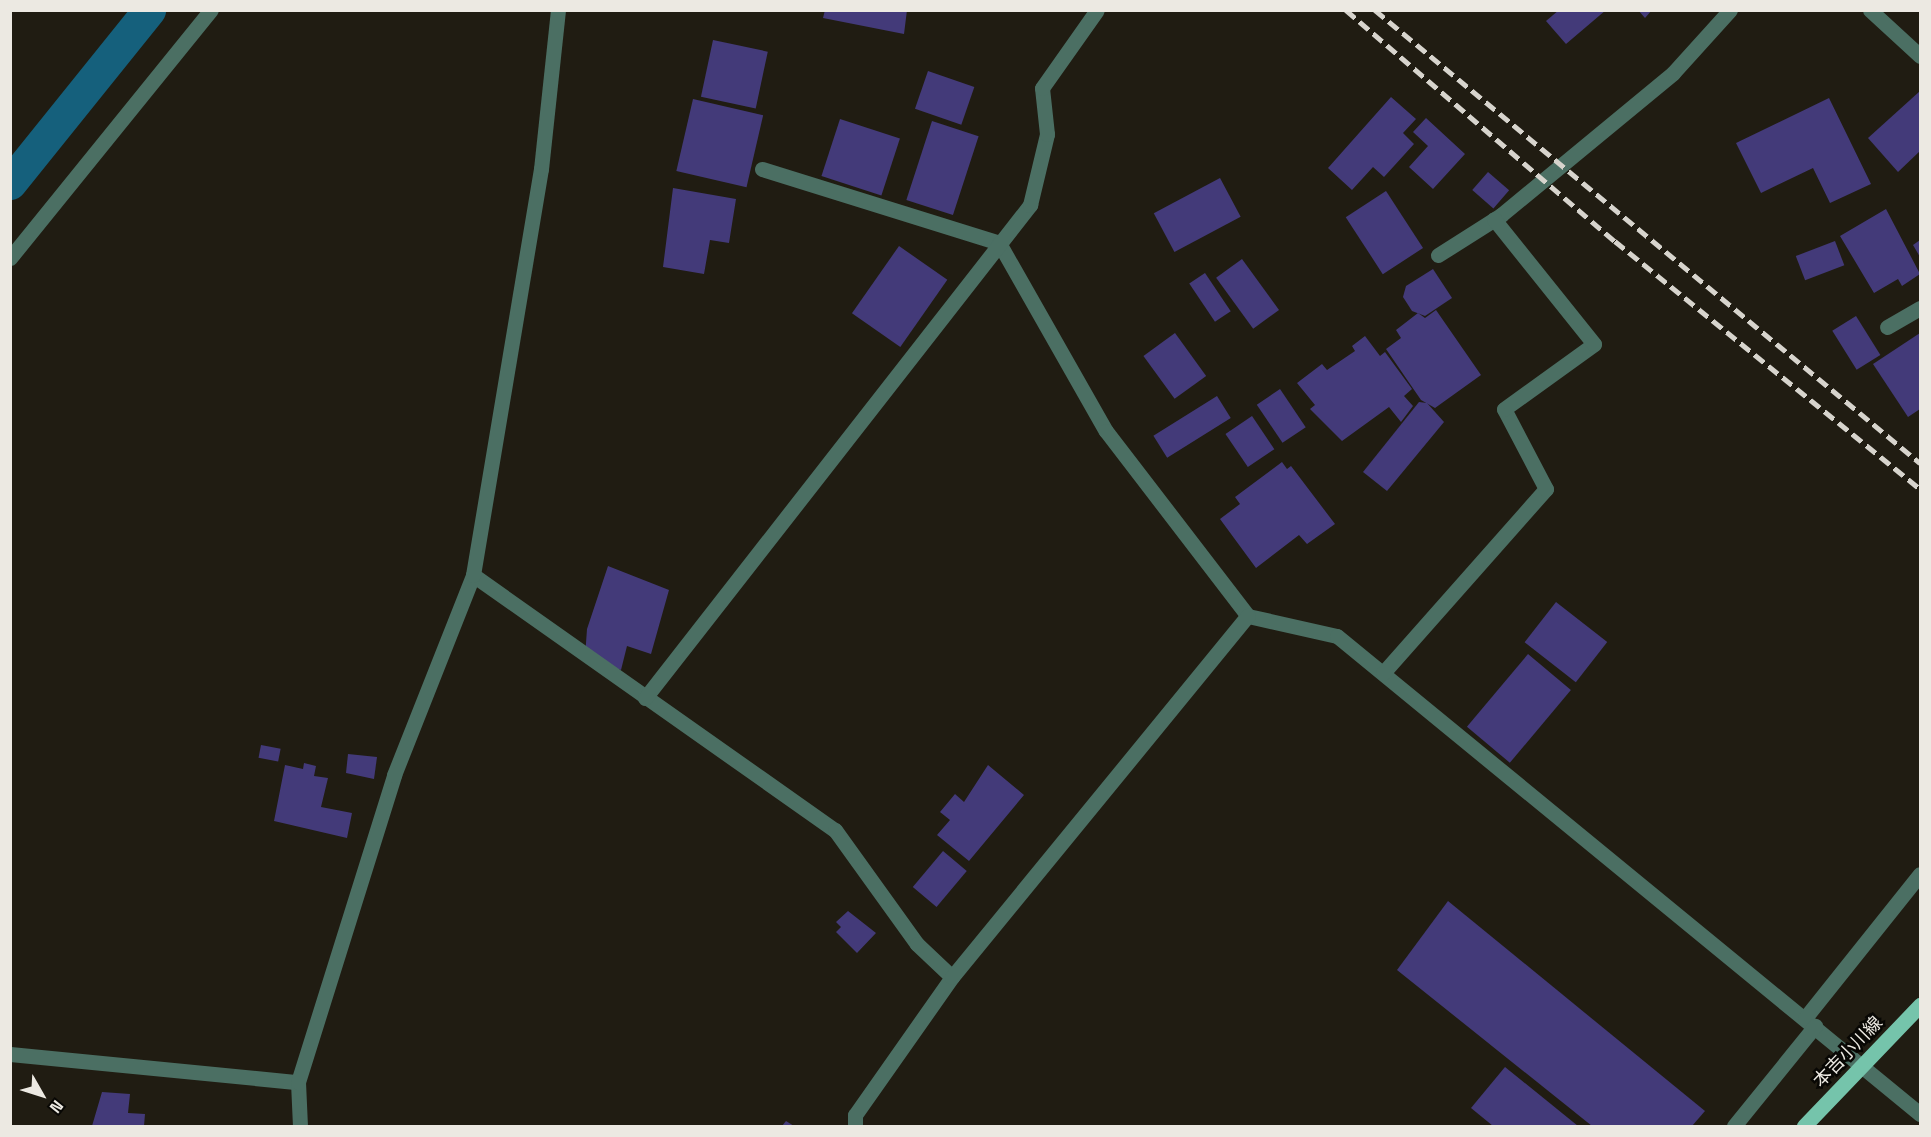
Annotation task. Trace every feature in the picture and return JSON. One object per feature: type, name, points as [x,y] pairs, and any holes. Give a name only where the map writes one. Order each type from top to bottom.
[{"type":"main road","name":"本吉小川線","points":[[1804,1126],[1920,1005]]},
{"type":"street","points":[[10,258],[211,10]]},
{"type":"street","points":[[300,1126],[298,1082],[394,775],[473,575],[541,169],[558,10]]},
{"type":"street","points":[[645,698],[1030,205],[1047,134],[1042,88],[1097,10]]},
{"type":"street","points":[[1438,255],[1494,219],[1673,73],[1730,10]]},
{"type":"street","points":[[1870,10],[1920,56]]},
{"type":"street","points":[[762,169],[999,243],[1106,432],[1248,616],[1337,636],[1920,1114]]},
{"type":"street","points":[[1383,673],[1546,489],[1504,409],[1594,344],[1494,219]]},
{"type":"street","points":[[1887,327],[1920,308]]},
{"type":"street","points":[[473,575],[835,830],[917,944],[952,977]]},
{"type":"street","points":[[855,1126],[855,1115],[952,977],[1248,616]]},
{"type":"street","points":[[1734,1126],[1920,874]]},
{"type":"street","points":[[10,1054],[298,1082]]},
{"type":"building","points":[[825,10],[907,10],[904,34],[823,18]]},
{"type":"building","points":[[1559,10],[1606,10],[1566,44],[1546,21]]},
{"type":"building","points":[[1638,10],[1652,10],[1645,18]]},
{"type":"building","points":[[713,40],[768,52],[756,108],[701,97]]},
{"type":"building","points":[[928,71],[974,87],[961,125],[915,109]]},
{"type":"building","points":[[1920,91],[1920,151],[1898,172],[1868,138]]},
{"type":"building","points":[[1391,97],[1416,119],[1403,133],[1414,144],[1384,177],[1373,167],[1352,190],[1328,168]]},
{"type":"building","points":[[1829,98],[1871,184],[1830,203],[1813,168],[1761,193],[1736,143]]},
{"type":"building","points":[[693,99],[763,115],[747,187],[676,171]]},
{"type":"building","points":[[1426,118],[1465,154],[1433,189],[1409,167],[1428,146],[1413,132]]},
{"type":"building","points":[[840,119],[900,138],[881,196],[821,176]]},
{"type":"building","points":[[932,121],[979,136],[953,215],[906,200]]},
{"type":"building","points":[[1488,172],[1509,190],[1493,208],[1472,190]]},
{"type":"building","points":[[1220,178],[1241,217],[1174,252],[1154,213]]},
{"type":"building","points":[[673,188],[736,199],[729,243],[710,240],[704,274],[663,267]]},
{"type":"building","points":[[1386,191],[1423,248],[1383,274],[1346,217]]},
{"type":"building","points":[[1886,209],[1920,274],[1902,286],[1898,279],[1874,293],[1840,236]]},
{"type":"building","points":[[1920,240],[1920,257],[1913,245]]},
{"type":"building","points":[[1835,241],[1844,265],[1805,280],[1796,256]]},
{"type":"building","points":[[899,246],[947,280],[900,347],[852,313]]},
{"type":"building","points":[[1242,259],[1279,310],[1253,329],[1216,278]]},
{"type":"building","points":[[1433,269],[1452,298],[1425,316],[1412,311],[1403,297],[1406,286]]},
{"type":"building","points":[[1205,273],[1231,311],[1215,322],[1189,284]]},
{"type":"building","points":[[1436,310],[1481,375],[1435,408],[1421,400],[1386,349],[1401,338],[1396,330],[1418,313],[1425,318]]},
{"type":"building","points":[[1856,316],[1880,355],[1857,370],[1832,331]]},
{"type":"building","points":[[1175,333],[1206,376],[1175,399],[1143,356]]},
{"type":"building","points":[[1920,333],[1920,409],[1908,417],[1873,364]]},
{"type":"building","points":[[1365,336],[1380,356],[1385,352],[1412,389],[1404,396],[1413,406],[1401,422],[1389,407],[1342,441],[1310,409],[1315,405],[1297,383],[1322,364],[1327,370],[1355,351],[1352,346]]},
{"type":"building","points":[[1280,389],[1306,427],[1283,443],[1257,405]]},
{"type":"building","points":[[1217,396],[1231,418],[1167,458],[1153,436]]},
{"type":"building","points":[[1419,402],[1427,403],[1444,422],[1387,491],[1363,472]]},
{"type":"building","points":[[1252,416],[1274,449],[1248,467],[1225,434]]},
{"type":"building","points":[[1282,462],[1287,469],[1291,466],[1335,524],[1307,544],[1299,535],[1256,568],[1220,519],[1240,504],[1235,497]]},
{"type":"building","points":[[608,566],[669,590],[651,654],[627,646],[621,670],[585,657],[587,629]]},
{"type":"building","points":[[1556,602],[1607,642],[1576,682],[1525,642]]},
{"type":"building","points":[[1528,654],[1571,690],[1510,763],[1467,727]]},
{"type":"building","points":[[261,745],[281,749],[278,762],[259,758]]},
{"type":"building","points":[[348,754],[377,757],[374,779],[346,773]]},
{"type":"building","points":[[304,763],[316,766],[314,776],[328,778],[321,807],[352,813],[347,838],[274,821],[285,765],[303,769]]},
{"type":"building","points":[[988,765],[1024,795],[969,861],[937,835],[950,820],[940,812],[955,794],[964,802]]},
{"type":"building","points":[[943,851],[967,871],[937,907],[913,887]]},
{"type":"building","points":[[1448,901],[1705,1111],[1692,1126],[1592,1126],[1397,970]]},
{"type":"building","points":[[848,911],[876,933],[857,953],[836,932],[841,927],[836,922]]},
{"type":"building","points":[[1505,1067],[1578,1126],[1493,1126],[1471,1108]]},
{"type":"building","points":[[102,1092],[130,1094],[128,1113],[145,1114],[144,1126],[92,1126]]},
{"type":"building","points":[[786,1121],[794,1126],[782,1126]]},
{"type":"waterway","points":[[10,183],[149,10]]},
{"type":"railway","points":[[1346,10],[1615,241],[1920,489]]},
{"type":"railway","points":[[1375,10],[1920,463]]}]
